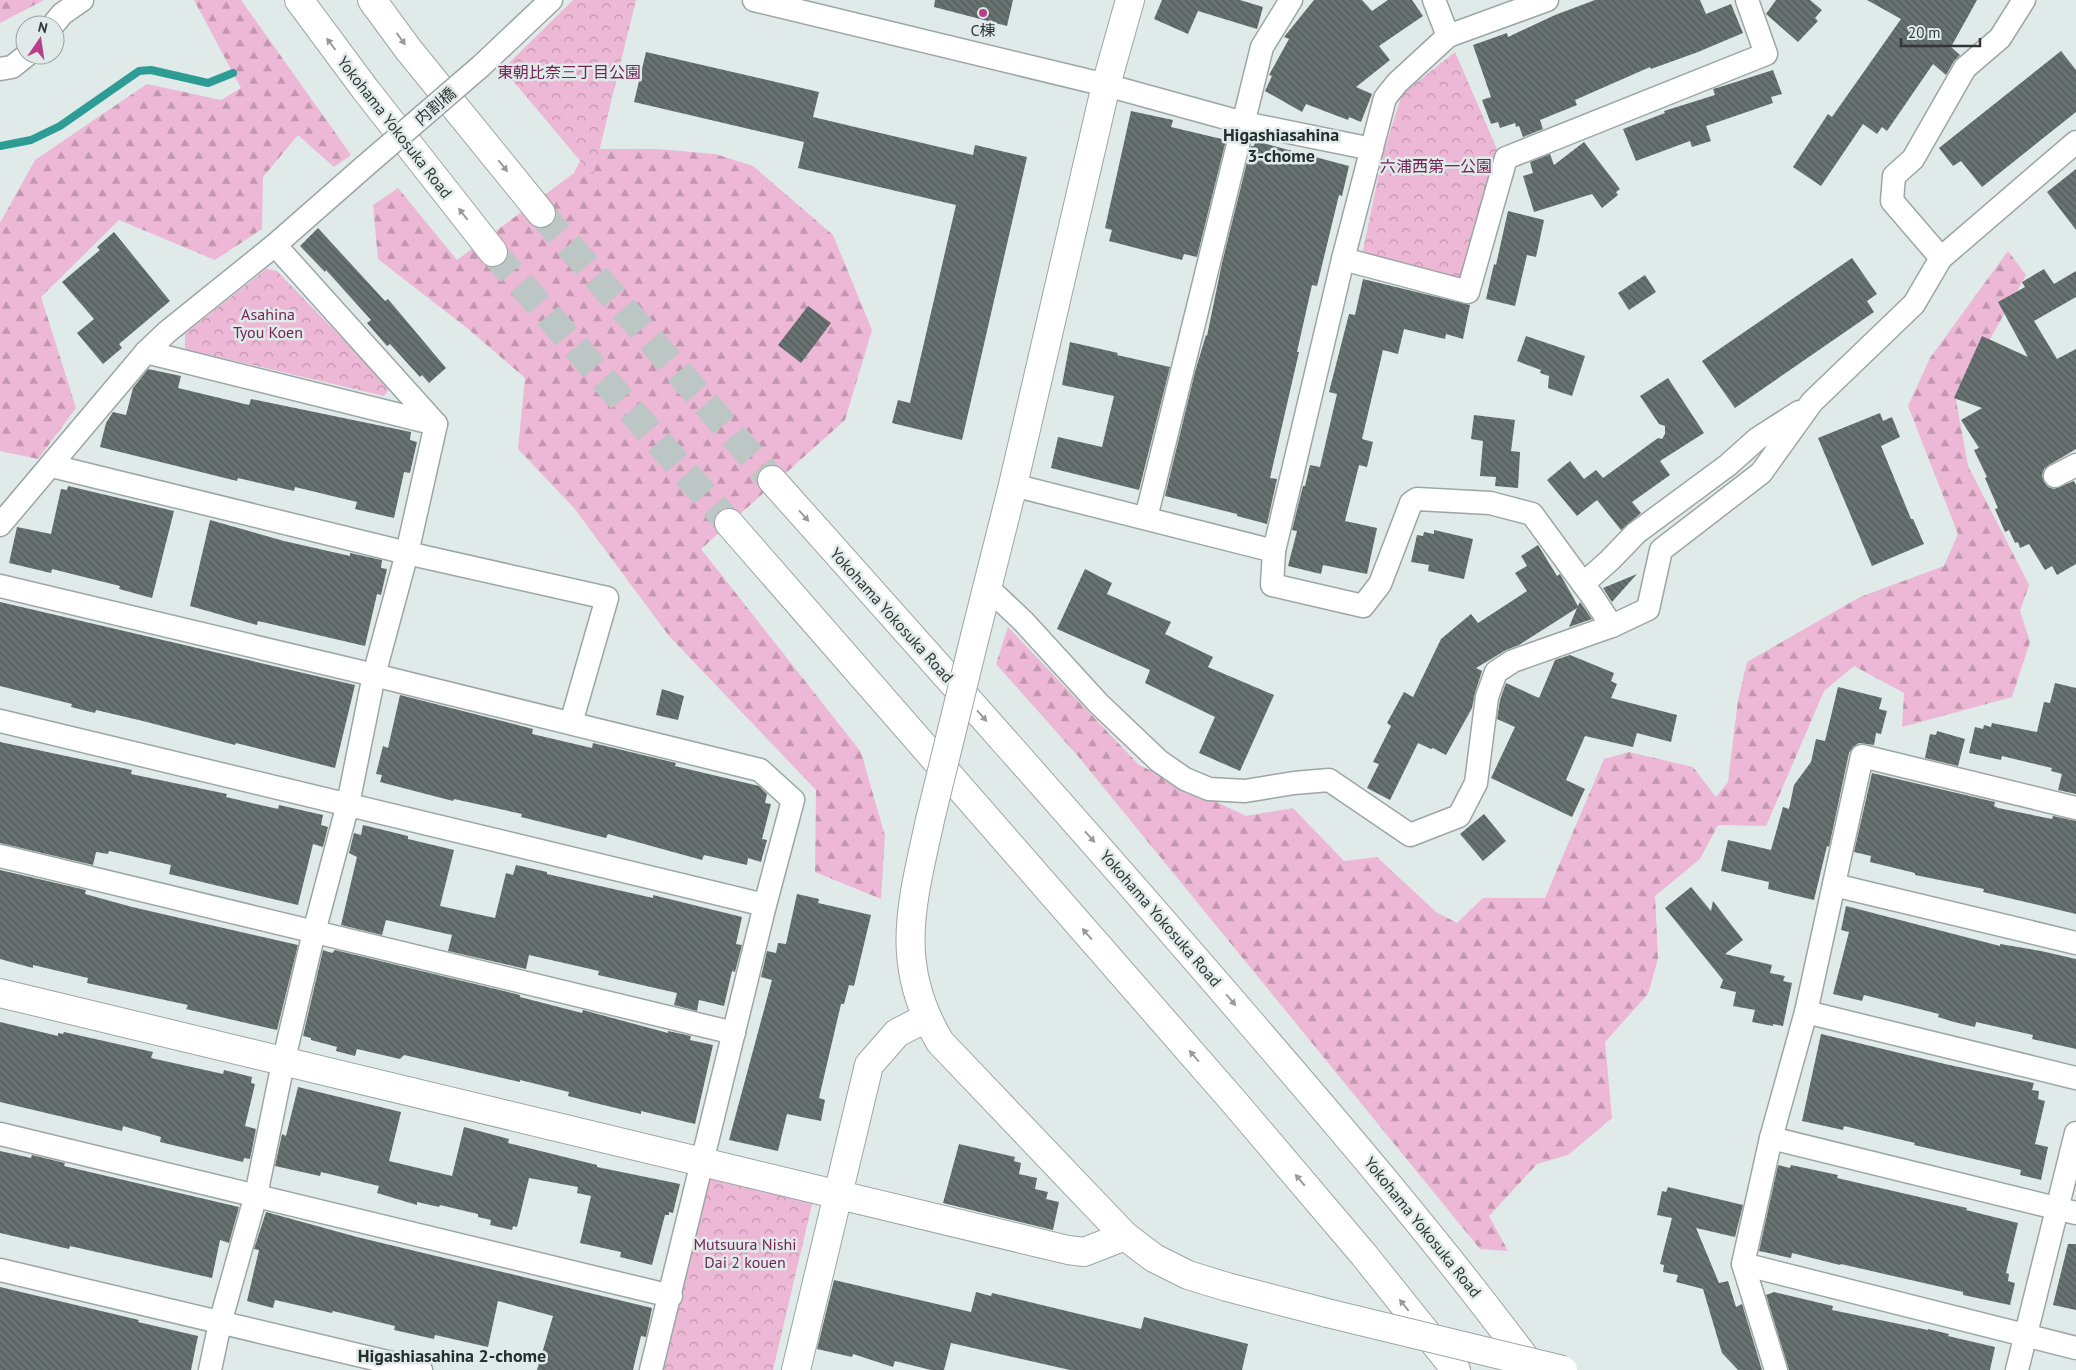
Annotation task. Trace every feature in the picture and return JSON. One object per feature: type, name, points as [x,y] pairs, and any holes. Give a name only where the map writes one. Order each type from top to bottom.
[{"type":"main road","name":"Yokohama Yokosuka Road","points":[[299,0],[365,89],[493,252]]},
{"type":"main road","points":[[372,0],[408,49],[541,213]]},
{"type":"main road","points":[[1130,0],[1106,85],[1013,485],[930,820],[913,897],[909,939],[916,992],[926,1018],[940,1042],[952,1056],[1125,1236],[1154,1258],[1188,1275],[1228,1287],[1563,1370]]},
{"type":"main road","name":"Yokohama Yokosuka Road","points":[[772,480],[1106,854],[1344,1131],[1483,1301],[1534,1370]]},
{"type":"main road","points":[[729,523],[1241,1110],[1364,1255],[1456,1370]]},
{"type":"main road","points":[[0,993],[1068,1250],[1084,1252],[1125,1236]]},
{"type":"main road","points":[[796,1370],[869,1064],[897,1033],[926,1018]]},
{"type":"street","points":[[61,15],[82,0]]},
{"type":"street","name":"内割橋","points":[[0,525],[52,466],[146,352],[167,332],[275,245],[366,166],[481,66],[551,0]]},
{"type":"street","points":[[754,0],[1106,85],[1244,123],[1372,149]]},
{"type":"street","points":[[1146,518],[1262,47],[1291,0]]},
{"type":"street","points":[[1434,0],[1448,36]]},
{"type":"street","points":[[1547,0],[1448,36],[1397,83],[1385,98],[1343,259],[1274,551],[1272,585],[1362,606],[1380,584],[1412,503],[1417,499],[1490,503],[1532,514],[1612,626]]},
{"type":"street","points":[[1343,259],[1468,292],[1506,158],[1766,54],[1747,0]]},
{"type":"street","points":[[1941,258],[1892,201],[1894,176],[1913,159],[1965,68],[2000,38],[2024,0]]},
{"type":"street","points":[[0,69],[12,68],[15,65]]},
{"type":"street","points":[[1583,584],[1636,533],[1728,465],[1757,439],[1810,404],[1914,304],[1941,258],[2076,142]]},
{"type":"street","points":[[275,245],[436,424]]},
{"type":"street","points":[[146,352],[436,424]]},
{"type":"street","points":[[987,587],[1023,621],[1099,704],[1159,761],[1185,780],[1209,789],[1246,791],[1294,783],[1329,780],[1410,835],[1459,816],[1476,783],[1487,697],[1496,672],[1513,661],[1612,626],[1648,609],[1661,550],[1761,473],[1810,404]]},
{"type":"street","points":[[210,1370],[220,1323],[256,1195],[283,1062],[314,932],[348,804],[374,674],[407,553],[436,424]]},
{"type":"street","points":[[2055,476],[2076,465]]},
{"type":"street","points":[[52,466],[407,553],[607,598],[571,723]]},
{"type":"street","points":[[1013,485],[1274,551]]},
{"type":"street","points":[[0,586],[374,674],[760,770],[793,800],[765,905],[704,1162],[651,1370]]},
{"type":"street","points":[[0,721],[765,905]]},
{"type":"street","points":[[1776,1370],[1743,1264],[1771,1138],[1806,1012],[1862,756],[2076,808]]},
{"type":"street","points":[[0,856],[734,1033]]},
{"type":"street","points":[[1834,885],[2076,943]]},
{"type":"street","points":[[1806,1012],[2076,1078]]},
{"type":"street","points":[[0,1134],[671,1296]]},
{"type":"street","points":[[2018,1370],[2026,1336],[2067,1211],[2076,1134]]},
{"type":"street","points":[[1771,1138],[2067,1211]]},
{"type":"street","points":[[1743,1264],[2076,1348]]},
{"type":"street","points":[[0,1270],[421,1370]]},
{"type":"green space","points":[[0,0],[44,0],[15,15],[0,23]]},
{"type":"green space","points":[[194,0],[241,0],[351,155],[334,167],[298,135],[263,177],[262,229],[215,260],[119,220],[41,297],[76,408],[38,459],[0,451],[0,223],[35,160],[147,84],[221,100],[241,88]]},
{"type":"green space","name":"東朝比奈三丁目公園","points":[[573,0],[636,0],[593,176],[503,69]]},
{"type":"green space","name":"六浦西第一公園","points":[[1455,52],[1497,149],[1460,279],[1362,255],[1383,154],[1402,94]]},
{"type":"green space","points":[[586,149],[657,149],[715,154],[753,166],[833,235],[872,330],[845,420],[701,549],[861,752],[885,836],[881,899],[815,872],[816,790],[669,636],[574,508],[518,449],[525,378],[467,328],[378,259],[373,205],[398,188],[457,260],[574,173]]},
{"type":"green space","points":[[2008,251],[2026,275],[1956,400],[1968,466],[2029,585],[2020,611],[2030,642],[2012,697],[1902,727],[1904,693],[1854,666],[1824,691],[1766,826],[1718,825],[1700,859],[1655,896],[1658,959],[1648,994],[1605,1042],[1612,1118],[1568,1155],[1537,1164],[1489,1216],[1508,1251],[1480,1249],[1077,755],[996,664],[1008,627],[1139,765],[1246,816],[1293,808],[1344,861],[1377,857],[1436,912],[1457,923],[1483,898],[1545,898],[1604,759],[1629,752],[1693,767],[1716,797],[1728,782],[1738,700],[1747,662],[1860,597],[1944,566],[1958,534],[1908,406],[1930,358]]},
{"type":"green space","name":"Asahina Tyou Koen","points":[[266,269],[277,271],[390,388],[384,396],[185,349],[185,334]]},
{"type":"green space","name":"Mutsuura Nishi Dai 2 kouen","points":[[706,1175],[813,1200],[773,1370],[662,1370]]},
{"type":"building","name":"C棟","points":[[935,0],[1013,0],[1007,26],[934,7]]},
{"type":"building","points":[[1162,0],[1240,0],[1263,7],[1257,29],[1198,11],[1188,34],[1154,19]]},
{"type":"building","points":[[1314,0],[1362,0],[1372,11],[1388,0],[1412,0],[1423,16],[1379,46],[1390,60],[1356,87],[1372,94],[1361,122],[1349,117],[1348,120],[1306,104],[1302,112],[1265,91],[1272,76],[1269,75],[1289,39],[1284,37]]},
{"type":"building","points":[[1595,0],[1700,0],[1706,14],[1731,4],[1743,33],[1698,52],[1651,69],[1650,67],[1575,100],[1577,105],[1540,120],[1543,129],[1523,137],[1519,126],[1516,127],[1515,123],[1500,128],[1498,122],[1491,124],[1482,100],[1491,97],[1473,45],[1507,33],[1508,37],[1555,15]]},
{"type":"building","points":[[1776,0],[1810,0],[1822,10],[1815,18],[1818,21],[1798,42],[1766,14]]},
{"type":"building","points":[[1867,0],[1977,0],[1951,47],[1960,55],[1946,75],[1933,64],[1887,131],[1882,127],[1877,134],[1863,124],[1821,186],[1793,167],[1828,114],[1832,117],[1901,19]]},
{"type":"building","points":[[2061,51],[2076,70],[2076,112],[1982,187],[1961,161],[1953,166],[1939,148]]},
{"type":"building","points":[[646,52],[819,92],[813,117],[973,155],[975,145],[1027,157],[962,440],[892,423],[898,400],[910,403],[956,205],[798,168],[804,142],[634,102]]},
{"type":"building","points":[[1773,70],[1782,94],[1771,97],[1773,103],[1706,126],[1711,141],[1692,147],[1690,141],[1636,161],[1623,129],[1665,113],[1664,111],[1715,95],[1713,89]]},
{"type":"building","points":[[1131,111],[1173,120],[1171,127],[1226,140],[1197,257],[1184,254],[1182,260],[1109,241],[1112,230],[1105,228]]},
{"type":"building","points":[[1255,141],[1349,166],[1342,196],[1339,195],[1317,286],[1312,285],[1297,352],[1299,352],[1270,478],[1277,479],[1267,524],[1237,516],[1237,514],[1165,496],[1195,372],[1207,336],[1222,263],[1251,146],[1254,146]]},
{"type":"building","points":[[1584,142],[1620,189],[1616,192],[1618,195],[1602,208],[1592,194],[1534,212],[1523,176],[1533,173],[1530,162],[1550,154],[1554,165]]},
{"type":"building","points":[[2076,169],[2076,230],[2047,192]]},
{"type":"building","points":[[1508,211],[1544,220],[1536,257],[1527,255],[1515,306],[1486,299]]},
{"type":"building","points":[[318,228],[385,301],[388,299],[446,368],[429,383],[422,375],[420,377],[390,344],[387,346],[367,323],[371,320],[326,270],[325,272],[300,246]]},
{"type":"building","points":[[114,232],[170,301],[119,344],[122,348],[103,364],[77,333],[94,319],[62,282],[100,250],[97,247]]},
{"type":"building","points":[[1852,258],[1877,294],[1867,301],[1874,312],[1735,408],[1702,361]]},
{"type":"building","points":[[2044,269],[2054,284],[2076,271],[2076,297],[2034,321],[2057,359],[2076,349],[2076,449],[2049,465],[2044,469],[2042,475],[2048,487],[2054,489],[2074,481],[2076,485],[2076,564],[2057,575],[2052,566],[2045,570],[2029,544],[2020,548],[2018,542],[2015,543],[2009,530],[2005,532],[1995,509],[1998,508],[1985,478],[1987,477],[1974,450],[1979,448],[1961,420],[1982,408],[1954,398],[1982,336],[2028,357],[1998,302],[2025,287],[2022,282]]},
{"type":"building","points":[[1645,275],[1656,292],[1629,310],[1618,293]]},
{"type":"building","points":[[1363,279],[1470,305],[1463,339],[1446,334],[1445,339],[1404,329],[1398,354],[1383,350],[1362,439],[1373,442],[1367,467],[1359,465],[1345,521],[1377,528],[1367,574],[1323,565],[1321,574],[1288,566],[1297,531],[1292,530],[1310,465],[1320,467],[1337,394],[1329,392],[1349,314],[1355,315]]},
{"type":"building","points":[[808,306],[831,323],[801,363],[778,345]]},
{"type":"building","points":[[1526,336],[1585,356],[1572,396],[1548,388],[1549,376],[1540,373],[1541,370],[1517,361]]},
{"type":"building","points":[[1070,342],[1170,367],[1139,490],[1051,468],[1058,437],[1102,447],[1114,396],[1062,385]]},
{"type":"building","points":[[148,369],[181,376],[178,388],[249,405],[251,399],[411,432],[410,440],[417,442],[410,473],[404,472],[394,518],[355,509],[357,502],[295,487],[294,491],[238,478],[237,481],[100,447],[106,423],[113,412],[126,415],[133,388]]},
{"type":"building","points":[[1668,378],[1704,433],[1660,461],[1670,475],[1632,502],[1641,513],[1621,530],[1597,500],[1577,516],[1547,480],[1570,461],[1584,479],[1596,470],[1603,478],[1658,438],[1662,439],[1665,434],[1665,426],[1659,424],[1640,396]]},
{"type":"building","points":[[1880,413],[1883,421],[1892,417],[1900,437],[1881,446],[1911,519],[1913,519],[1924,544],[1872,566],[1818,438]]},
{"type":"building","points":[[1474,415],[1515,420],[1511,451],[1520,452],[1518,488],[1495,486],[1496,477],[1480,476],[1483,441],[1471,439]]},
{"type":"building","points":[[68,486],[174,511],[152,598],[119,589],[120,586],[52,569],[51,573],[9,563],[17,527],[51,534],[61,489],[67,490]]},
{"type":"building","points":[[210,520],[284,541],[350,556],[350,553],[382,560],[381,568],[387,569],[381,595],[377,594],[365,646],[258,621],[257,625],[190,606]]},
{"type":"building","points":[[1434,530],[1473,539],[1464,579],[1428,571],[1429,565],[1411,562],[1417,535],[1423,536],[1424,532],[1434,534]]},
{"type":"building","points":[[1538,545],[1557,576],[1560,574],[1578,606],[1580,602],[1592,619],[1569,627],[1577,608],[1519,645],[1506,650],[1476,668],[1482,671],[1472,708],[1446,755],[1418,743],[1390,800],[1367,788],[1379,764],[1373,762],[1391,726],[1387,723],[1404,692],[1413,697],[1441,639],[1471,614],[1478,623],[1527,591],[1515,573],[1527,566],[1521,556]]},
{"type":"building","points":[[1085,569],[1112,583],[1107,594],[1171,622],[1165,634],[1213,657],[1208,667],[1274,695],[1240,771],[1199,753],[1215,717],[1145,683],[1150,670],[1057,629]]},
{"type":"building","points":[[1637,574],[1612,602],[1603,588]]},
{"type":"building","points":[[0,602],[355,685],[335,768],[96,710],[95,713],[71,707],[72,704],[0,686]]},
{"type":"building","points":[[1570,655],[1614,673],[1611,681],[1617,684],[1611,698],[1677,715],[1671,742],[1637,733],[1633,747],[1585,736],[1566,780],[1585,789],[1572,817],[1491,778],[1515,727],[1497,719],[1500,700],[1506,683],[1539,698],[1555,660]]},
{"type":"building","points":[[2055,683],[2076,688],[2076,794],[2058,790],[2062,774],[2051,771],[2052,768],[2002,756],[2001,760],[1969,753],[1975,727],[1983,729],[1984,725],[1991,727],[1992,723],[2037,732],[2044,702],[2050,703]]},
{"type":"building","points":[[1838,687],[1882,698],[1879,709],[1887,711],[1881,734],[1876,733],[1874,745],[1859,743],[1849,753],[1829,847],[1827,846],[1814,900],[1768,889],[1769,882],[1721,871],[1728,840],[1771,850],[1783,807],[1789,809],[1794,785],[1811,762],[1816,739],[1825,741]]},
{"type":"building","points":[[662,689],[684,696],[678,720],[656,715]]},
{"type":"building","points":[[400,695],[533,729],[532,734],[592,748],[593,743],[676,763],[675,766],[759,786],[767,794],[765,803],[771,804],[762,839],[767,840],[761,862],[748,858],[747,865],[704,855],[702,860],[608,834],[606,838],[521,817],[522,814],[454,799],[453,801],[380,782],[382,775],[376,774],[383,746],[388,748]]},
{"type":"building","points":[[1937,731],[1965,739],[1958,766],[1925,758],[1930,734],[1936,735]]},
{"type":"building","points":[[0,742],[132,770],[131,774],[227,794],[226,797],[278,809],[279,805],[323,815],[321,825],[328,827],[323,847],[313,844],[298,905],[169,874],[171,865],[109,851],[108,854],[96,852],[93,865],[0,843]]},
{"type":"building","points":[[1872,773],[1995,802],[1994,806],[1998,808],[2052,819],[2053,816],[2076,821],[2076,914],[1983,892],[1984,889],[1915,875],[1915,873],[1870,862],[1871,856],[1854,852]]},
{"type":"building","points":[[1484,814],[1506,841],[1483,861],[1460,834]]},
{"type":"building","points":[[363,825],[408,836],[408,839],[454,850],[440,906],[495,918],[506,873],[513,875],[516,865],[547,872],[547,874],[653,898],[653,895],[742,917],[736,944],[742,945],[735,972],[732,971],[724,1006],[699,1000],[697,1011],[674,1005],[677,993],[598,975],[599,971],[529,955],[526,969],[448,951],[452,935],[386,920],[382,935],[341,925],[357,857],[349,853],[354,833],[361,835]]},
{"type":"building","points":[[0,870],[86,890],[85,894],[132,907],[298,945],[277,1030],[186,1009],[188,1005],[87,983],[88,978],[33,965],[33,968],[0,959]]},
{"type":"building","points":[[1691,887],[1711,911],[1713,901],[1743,940],[1725,954],[1772,965],[1770,973],[1785,976],[1783,981],[1792,983],[1783,1026],[1752,1022],[1755,1010],[1733,1006],[1736,992],[1720,988],[1723,980],[1665,908]]},
{"type":"building","points":[[797,894],[819,899],[818,903],[871,915],[854,986],[849,985],[844,1004],[841,1004],[819,1098],[825,1100],[821,1121],[787,1114],[778,1151],[729,1140],[772,980],[761,977],[767,951],[776,953],[778,943],[786,944]]},
{"type":"building","points":[[1846,906],[2000,946],[2000,944],[2076,959],[2076,1049],[2032,1039],[2033,1035],[1976,1022],[1975,1027],[1954,1022],[1938,1017],[1939,1014],[1864,995],[1862,1001],[1833,994],[1849,932],[1841,930]]},
{"type":"building","points":[[323,950],[332,953],[335,950],[520,995],[520,997],[582,1013],[583,1010],[668,1033],[668,1031],[691,1036],[690,1040],[713,1045],[695,1124],[641,1111],[641,1114],[568,1096],[569,1092],[404,1055],[400,1059],[357,1049],[355,1056],[336,1051],[337,1047],[311,1040],[311,1038],[303,1036]]},
{"type":"building","points":[[0,1022],[58,1036],[58,1033],[63,1034],[64,1032],[153,1052],[151,1058],[223,1074],[224,1070],[252,1077],[251,1083],[255,1084],[245,1126],[256,1129],[250,1159],[244,1158],[243,1162],[160,1142],[161,1137],[123,1126],[122,1131],[0,1102]]},
{"type":"building","points":[[1821,1034],[2034,1083],[2032,1090],[2039,1091],[2038,1099],[2045,1101],[2035,1144],[2048,1147],[2041,1180],[2020,1175],[2021,1170],[1914,1145],[1915,1143],[1844,1126],[1843,1130],[1802,1121]]},
{"type":"building","points":[[298,1087],[401,1112],[389,1161],[452,1176],[464,1127],[509,1139],[508,1143],[597,1165],[597,1167],[680,1184],[673,1213],[669,1212],[669,1215],[665,1215],[652,1265],[620,1257],[621,1252],[580,1243],[591,1196],[577,1193],[578,1187],[529,1178],[517,1227],[513,1226],[512,1230],[490,1225],[491,1220],[478,1217],[478,1214],[440,1205],[439,1207],[417,1202],[417,1205],[377,1193],[379,1186],[321,1172],[320,1176],[275,1166],[282,1134],[286,1136]]},
{"type":"building","points":[[959,1144],[1015,1157],[1014,1161],[1021,1163],[1019,1174],[1037,1178],[1035,1189],[1048,1192],[1046,1199],[1059,1202],[1053,1230],[943,1203]]},
{"type":"building","points":[[0,1151],[31,1158],[32,1155],[65,1163],[64,1166],[239,1207],[229,1243],[220,1240],[212,1278],[70,1246],[69,1249],[0,1233]]},
{"type":"building","points":[[1778,1165],[1790,1168],[1791,1165],[1838,1175],[1837,1178],[1967,1208],[1966,1210],[2018,1223],[2006,1273],[2009,1274],[2008,1281],[2015,1283],[2010,1305],[1963,1295],[1963,1292],[1792,1253],[1791,1258],[1759,1251]]},
{"type":"building","points":[[1668,1187],[1743,1205],[1735,1237],[1696,1228],[1719,1283],[1728,1281],[1736,1307],[1742,1304],[1762,1370],[1738,1370],[1722,1353],[1703,1289],[1676,1282],[1678,1275],[1663,1272],[1664,1265],[1660,1264],[1672,1218],[1657,1215],[1662,1191],[1666,1192]]},
{"type":"building","points":[[266,1212],[357,1237],[652,1308],[646,1337],[641,1336],[633,1370],[537,1370],[553,1316],[498,1301],[488,1347],[435,1335],[434,1339],[394,1330],[395,1326],[333,1311],[332,1313],[275,1300],[273,1308],[247,1301],[259,1250],[254,1249]]},
{"type":"building","points":[[2068,1244],[2076,1244],[2076,1310],[2053,1305]]},
{"type":"building","points":[[834,1280],[971,1312],[976,1292],[991,1296],[992,1293],[1141,1329],[1144,1317],[1248,1344],[1242,1370],[1070,1370],[951,1343],[944,1370],[931,1370],[895,1361],[893,1367],[853,1354],[852,1357],[817,1349]]},
{"type":"building","points":[[0,1287],[198,1336],[191,1370],[0,1370]]},
{"type":"building","points":[[1774,1292],[1833,1306],[1832,1310],[1928,1329],[1949,1334],[1948,1336],[1995,1347],[1990,1370],[1789,1370],[1766,1295]]},
{"type":"waterway","points":[[0,146],[31,140],[60,126],[139,71],[151,70],[208,83],[233,73]]},
{"type":"tunnel","points":[[541,213],[772,480]]},
{"type":"tunnel","points":[[493,252],[729,523]]},
{"type":"place","name":"C棟","points":[[983,13]]},
{"type":"district","name":"Higashiasahina 3-chome","points":[[1281,144]]},
{"type":"district","name":"Higashiasahina 2-chome","points":[[452,1355]]}]
